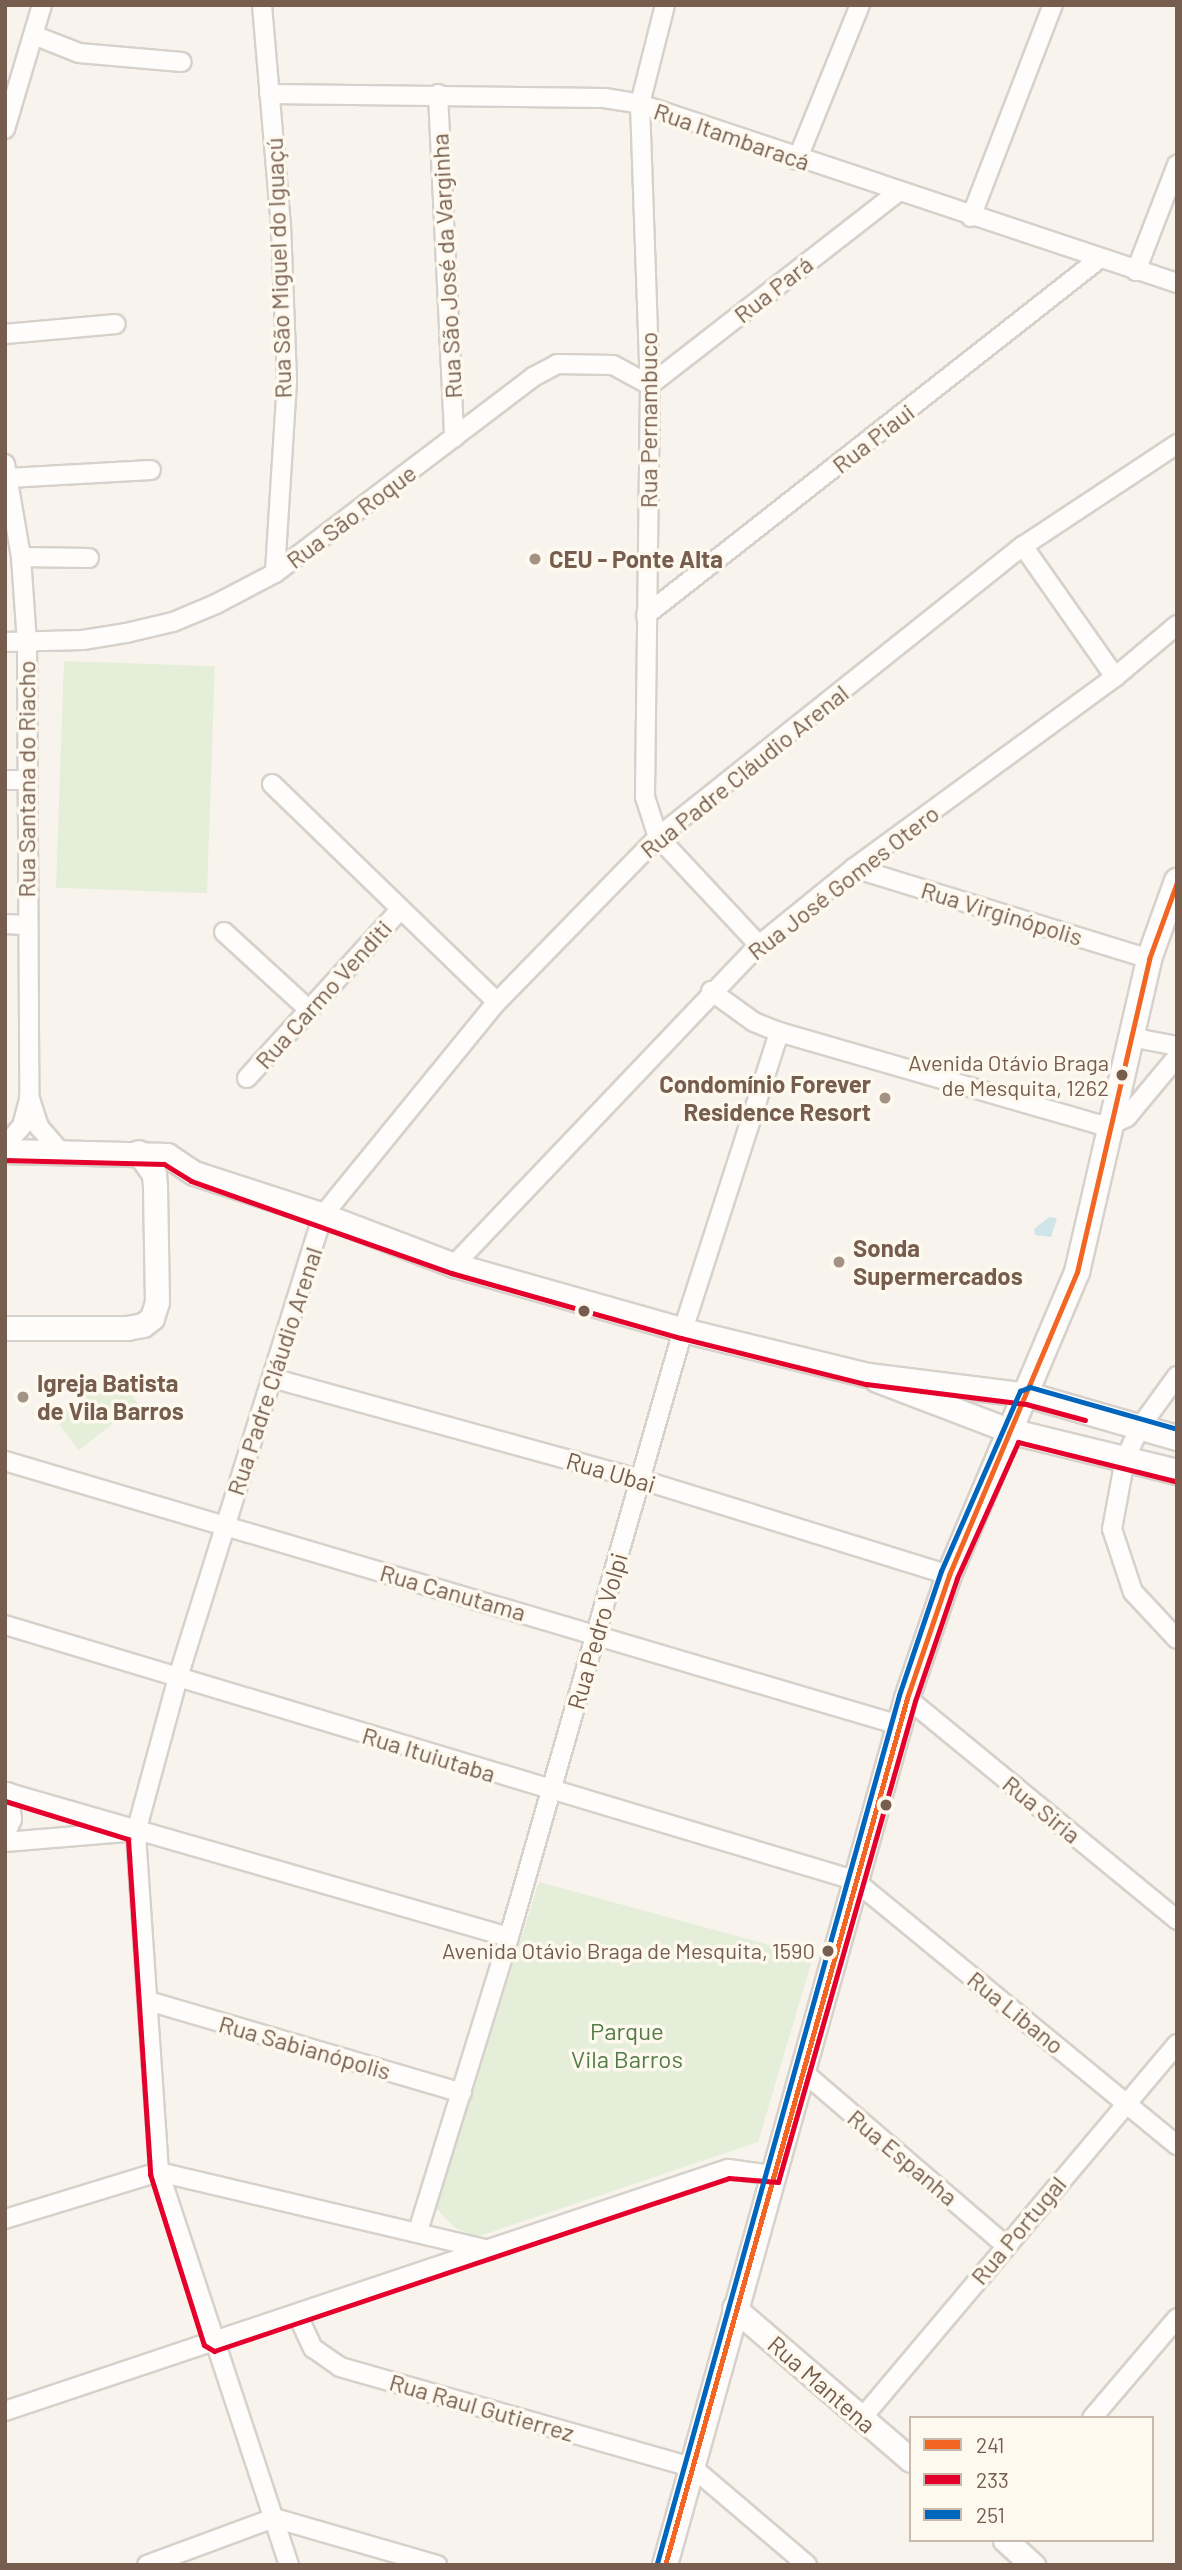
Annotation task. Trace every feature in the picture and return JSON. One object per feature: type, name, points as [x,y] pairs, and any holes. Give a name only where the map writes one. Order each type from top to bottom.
[{"type":"main road","points":[[665,2565],[853,1880],[907,1698],[949,1575],[1013,1432],[1084,1249],[1149,959],[1177,881]]},
{"type":"main road","points":[[1028,1395],[1177,1438]]},
{"type":"main road","points":[[1013,1432],[1177,1472]]},
{"type":"street","points":[[5,129],[36,36],[42,5]]},
{"type":"street","name":"Rua São Miguel do Iguaçú","points":[[262,5],[281,225],[286,381],[275,573]]},
{"type":"street","points":[[797,160],[860,5]]},
{"type":"street","points":[[971,217],[1052,5]]},
{"type":"street","name":"Rua Pernambuco","points":[[658,837],[645,797],[643,770],[650,385],[640,104],[667,8]]},
{"type":"street","points":[[36,36],[79,53],[182,62]]},
{"type":"street","name":"Rua Itambaracá","points":[[269,94],[604,98],[640,104],[797,160],[1099,260],[1177,283]]},
{"type":"street","name":"Rua São José da Varginha","points":[[438,94],[454,438]]},
{"type":"street","points":[[1136,271],[1177,165]]},
{"type":"street","name":"Rua Pará","points":[[650,385],[897,193]]},
{"type":"street","name":"Rua Piaui","points":[[646,615],[1099,260]]},
{"type":"street","points":[[5,334],[116,324]]},
{"type":"street","name":"Rua São Roque","points":[[5,642],[83,640],[173,622],[275,573],[533,377],[557,364],[613,365],[650,385]]},
{"type":"street","name":"Rua Padre Cláudio Arenal","points":[[289,2565],[212,2342],[159,2172],[136,1832],[178,1676],[323,1215],[497,1002],[658,837],[1023,546],[1177,444]]},
{"type":"street","points":[[6,471],[151,470]]},
{"type":"street","name":"Rua Santana do Riacho","points":[[5,1145],[22,1126],[29,1096],[26,925],[27,642],[21,557],[6,471]]},
{"type":"street","points":[[1023,546],[1115,677]]},
{"type":"street","points":[[21,557],[89,558]]},
{"type":"street","name":"Rua José Gomes Otero","points":[[454,1265],[711,991],[759,946],[854,867],[1115,677],[1177,625]]},
{"type":"street","points":[[5,780],[28,780]]},
{"type":"street","points":[[272,784],[497,1002]]},
{"type":"street","points":[[658,837],[759,946]]},
{"type":"street","name":"Rua Virginópolis","points":[[854,867],[1149,959]]},
{"type":"street","name":"Rua Carmo Venditi","points":[[247,1078],[400,910]]},
{"type":"street","points":[[5,924],[26,925]]},
{"type":"street","points":[[224,932],[309,1010]]},
{"type":"street","points":[[711,991],[754,1022],[779,1032],[1084,1122],[1110,1125],[1127,1117],[1177,1058]]},
{"type":"street","name":"Rua Pedro Volpi","points":[[418,2231],[509,1937],[683,1331],[779,1032]]},
{"type":"street","points":[[1130,1037],[1177,1046]]},
{"type":"street","name":"Rua Santana do Riacho","points":[[29,1096],[39,1128],[61,1152]]},
{"type":"street","points":[[5,1151],[138,1152],[167,1155],[194,1173],[323,1215],[454,1265],[683,1331],[868,1375],[1028,1395]]},
{"type":"street","points":[[5,1328],[127,1328],[147,1322],[157,1302],[158,1223],[154,1174],[138,1152]]},
{"type":"street","points":[[158,1223],[173,1181],[194,1173]]},
{"type":"street","points":[[868,1375],[886,1386],[1013,1432]]},
{"type":"street","points":[[1177,1376],[1140,1427],[1125,1459],[1112,1529],[1118,1556],[1133,1592],[1177,1639]]},
{"type":"street","name":"Rua Ubai","points":[[272,1378],[639,1479],[949,1575]]},
{"type":"street","name":"Rua Canutama","points":[[5,1461],[899,1725]]},
{"type":"street","name":"Rua Ituiutaba","points":[[5,1625],[853,1880]]},
{"type":"street","name":"Rua Siria","points":[[907,1698],[1177,1920]]},
{"type":"street","points":[[5,1835],[12,1819],[7,1792],[136,1832],[509,1937]]},
{"type":"street","points":[[5,1842],[136,1832]]},
{"type":"street","name":"Rua Libano","points":[[853,1880],[1177,2145]]},
{"type":"street","name":"Rua Sabianópolis","points":[[148,2001],[462,2093]]},
{"type":"street","name":"Rua Portugal","points":[[862,2418],[1004,2244],[1177,2044]]},
{"type":"street","name":"Rua Espanha","points":[[801,2070],[1004,2244]]},
{"type":"street","points":[[5,2411],[729,2169],[772,2175]]},
{"type":"street","points":[[5,2219],[159,2172],[491,2250]]},
{"type":"street","name":"Rua Mantena","points":[[734,2308],[909,2458]]},
{"type":"street","name":"Rua Raul Gutierrez","points":[[297,2314],[313,2348],[340,2367],[692,2467]]},
{"type":"street","points":[[1093,2416],[1177,2318]]},
{"type":"street","points":[[692,2467],[807,2565]]},
{"type":"street","points":[[147,2565],[274,2518],[437,2565]]},
{"type":"street","points":[[1007,2542],[1033,2565]]},
{"type":"green space","points":[[64,661],[215,666],[207,893],[56,888]]},
{"type":"green space","points":[[114,1373],[138,1404],[79,1450],[55,1419]]},
{"type":"green space","name":"Parque Vila Barros","points":[[539,1882],[813,1957],[758,2142],[477,2237],[455,2228],[436,2208]]},
{"type":"shaded area","points":[[1049,1217],[1057,1218],[1051,1237],[1035,1235],[1034,1229]]},
{"type":"transit line","name":"241","points":[[665,2565],[907,1698],[949,1575],[1077,1272],[1149,959],[1177,882]]},
{"type":"transit line","name":"233","points":[[5,1160],[164,1164],[191,1181],[451,1273],[681,1338],[866,1384],[1026,1404],[1085,1420]]},
{"type":"transit line","name":"251","points":[[657,2563],[899,1695],[941,1571],[1020,1391],[1030,1387],[1177,1429]]},
{"type":"transit line","name":"233","points":[[5,1801],[128,1839],[150,2174],[204,2345],[214,2351],[729,2178],[778,2182],[915,1701],[957,1578],[1018,1442],[1175,1481]]},
{"type":"place","name":"CEU - Ponte Alta","points":[[535,559]]},
{"type":"place","name":"Avenida Otávio Braga de Mesquita, 1262","points":[[1122,1075]]},
{"type":"place","name":"Condomínio Forever Residence Resort","points":[[885,1098]]},
{"type":"place","name":"Sonda Supermercados","points":[[839,1262]]},
{"type":"place","name":"Igreja Batista de Vila Barros","points":[[23,1397]]},
{"type":"place","name":"Avenida Otávio Braga de Mesquita, 1590","points":[[828,1951]]}]
